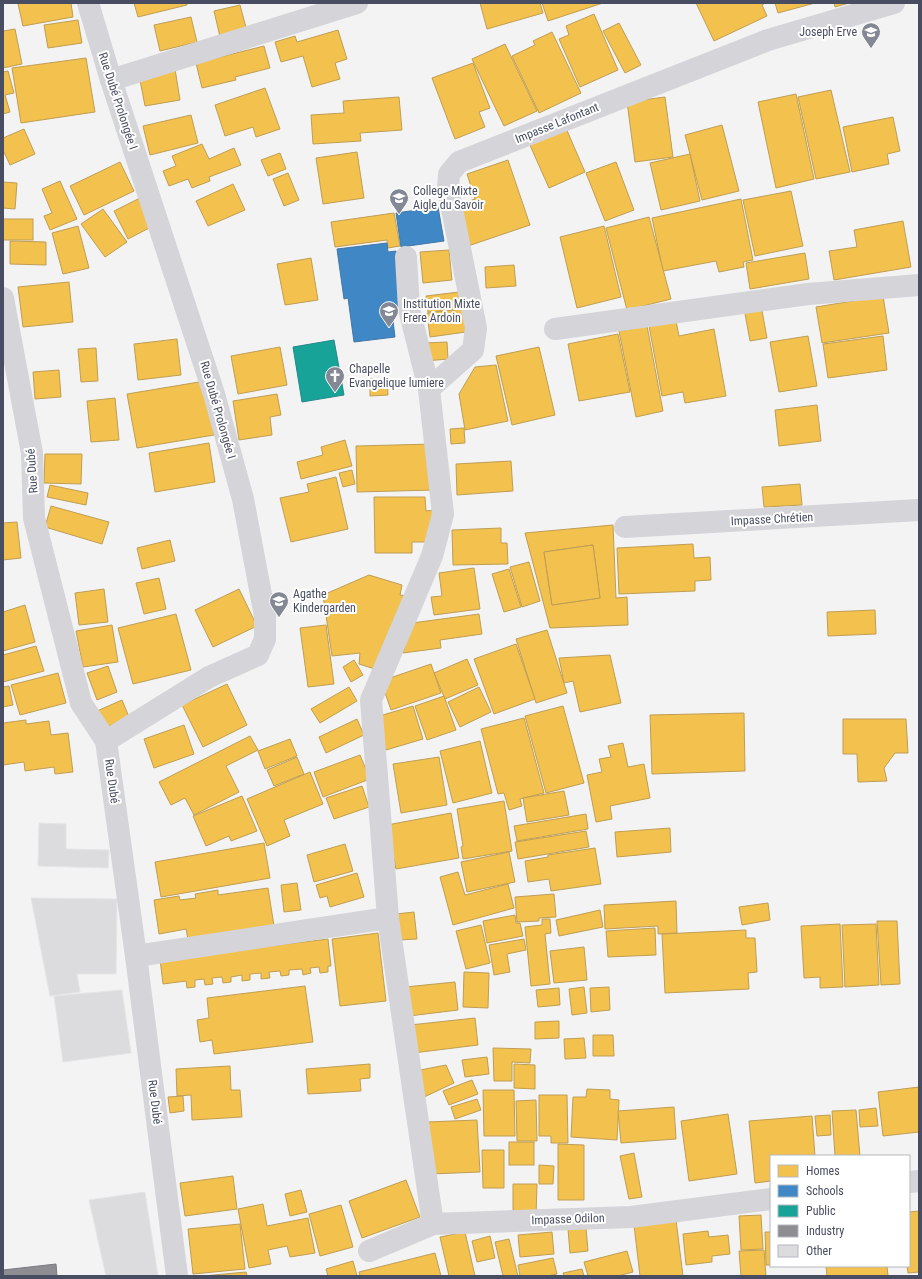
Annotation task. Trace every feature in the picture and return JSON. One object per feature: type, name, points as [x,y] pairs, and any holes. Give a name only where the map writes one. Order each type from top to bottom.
[{"type":"street","name":"Rue Dubé Prolongée I","points":[[88,3],[111,80],[214,394],[243,499],[265,616],[265,639],[258,655],[209,677],[106,741]]},
{"type":"street","points":[[111,80],[357,3]]},
{"type":"street","name":"Impasse Lafontant","points":[[429,389],[473,350],[476,328],[448,189],[448,174],[459,162],[768,40],[894,3]]},
{"type":"street","points":[[406,257],[409,309],[429,389],[443,514],[432,556],[371,700],[388,918],[433,1224]]},
{"type":"street","points":[[555,329],[808,294],[919,285]]},
{"type":"street","name":"Rue Dubé","points":[[3,298],[32,453],[34,518],[81,703],[106,741],[136,956],[177,1276]]},
{"type":"street","name":"Impasse Chrétien","points":[[625,527],[919,510]]},
{"type":"street","points":[[136,956],[388,918]]},
{"type":"street","name":"Impasse Odilon","points":[[368,1251],[433,1224],[631,1217],[770,1199]]},
{"type":"building: Homes","points":[[71,3],[73,17],[23,26],[18,4]]},
{"type":"building: Homes","points":[[134,3],[187,3],[187,5],[138,17]]},
{"type":"building: Homes","points":[[480,3],[540,3],[543,13],[487,29]]},
{"type":"building: Homes","points":[[542,3],[603,3],[548,21]]},
{"type":"building: Homes","points":[[696,3],[765,3],[762,5],[767,16],[714,41]]},
{"type":"building: Homes","points":[[775,3],[815,3],[778,13]]},
{"type":"building: Homes","points":[[834,3],[849,3],[835,7]]},
{"type":"building: Homes","points":[[240,5],[248,35],[221,41],[214,11]]},
{"type":"building: Homes","points":[[594,14],[618,70],[580,87],[559,39],[569,35],[566,26]]},
{"type":"building: Homes","points":[[191,17],[197,42],[160,51],[154,25]]},
{"type":"building: Homes","points":[[78,20],[82,43],[48,48],[44,25]]},
{"type":"building: Homes","points":[[619,23],[641,65],[625,73],[603,31]]},
{"type":"building: Homes","points":[[15,29],[22,64],[3,68],[3,31]]},
{"type":"building: Homes","points":[[338,30],[347,59],[335,63],[340,79],[312,87],[303,56],[281,62],[275,42],[295,36],[297,42]]},
{"type":"building: Homes","points":[[552,32],[581,93],[539,113],[512,56],[535,45],[533,41]]},
{"type":"building: Homes","points":[[505,44],[537,111],[504,126],[472,59]]},
{"type":"building: Homes","points":[[264,46],[270,68],[235,77],[236,80],[202,88],[196,63]]},
{"type":"building: Homes","points":[[86,58],[95,112],[21,123],[12,68]]},
{"type":"building: Homes","points":[[473,63],[490,108],[479,112],[485,127],[455,139],[432,78]]},
{"type":"building: Homes","points":[[175,69],[180,100],[145,106],[139,75]]},
{"type":"building: Homes","points":[[8,71],[14,93],[5,95],[10,112],[3,114],[3,72]]},
{"type":"building: Homes","points":[[265,88],[280,129],[256,137],[253,127],[225,136],[215,105]]},
{"type":"building: Homes","points":[[831,90],[850,172],[816,179],[798,97]]},
{"type":"building: Homes","points":[[796,94],[814,179],[776,188],[758,102]]},
{"type":"building: Homes","points":[[399,97],[402,130],[360,133],[361,141],[313,144],[311,115],[344,113],[343,101]]},
{"type":"building: Homes","points":[[665,97],[673,157],[635,162],[627,102]]},
{"type":"building: Homes","points":[[191,115],[198,143],[150,155],[143,126]]},
{"type":"building: Homes","points":[[893,117],[900,151],[887,154],[889,164],[852,172],[843,127]]},
{"type":"building: Homes","points":[[722,125],[739,191],[702,200],[685,135]]},
{"type":"building: Homes","points":[[565,126],[585,172],[549,188],[529,143]]},
{"type":"building: Homes","points":[[24,129],[35,154],[10,165],[3,150],[3,138]]},
{"type":"building: Homes","points":[[202,144],[209,159],[234,148],[241,165],[209,177],[210,181],[192,188],[188,179],[169,186],[163,171],[176,166],[172,156]]},
{"type":"building: Homes","points":[[357,152],[364,198],[323,204],[316,158]]},
{"type":"building: Homes","points":[[280,153],[286,169],[268,176],[261,160]]},
{"type":"building: Homes","points":[[690,154],[700,201],[661,210],[650,163]]},
{"type":"building: Homes","points":[[508,160],[530,225],[468,246],[454,206],[475,199],[467,174]]},
{"type":"building: Homes","points":[[120,162],[134,191],[84,215],[70,186]]},
{"type":"building: Homes","points":[[616,162],[634,210],[605,221],[586,173]]},
{"type":"building: Homes","points":[[288,173],[299,200],[284,206],[273,179]]},
{"type":"building: Homes","points":[[60,181],[77,219],[50,230],[44,216],[52,213],[42,189]]},
{"type":"building: Homes","points":[[3,182],[17,183],[15,209],[3,208]]},
{"type":"building: Homes","points":[[233,184],[245,210],[208,226],[196,201]]},
{"type":"building: Homes","points":[[791,191],[803,246],[755,256],[743,200]]},
{"type":"building: Homes","points":[[140,198],[155,225],[128,239],[114,211]]},
{"type":"building: Homes","points":[[741,199],[753,260],[743,262],[744,267],[719,272],[716,261],[663,271],[652,218]]},
{"type":"building: Homes","points":[[103,209],[127,242],[105,257],[81,224]]},
{"type":"building: Homes","points":[[394,213],[400,246],[388,248],[387,240],[335,247],[331,222]]},
{"type":"building: Homes","points":[[649,217],[671,299],[627,310],[606,228]]},
{"type":"building: Homes","points":[[3,219],[33,219],[33,240],[3,240]]},
{"type":"building: Homes","points":[[903,221],[911,267],[834,280],[829,251],[857,247],[854,230]]},
{"type":"building: Homes","points":[[78,226],[89,268],[63,274],[52,233]]},
{"type":"building: Homes","points":[[604,226],[621,297],[577,308],[560,237]]},
{"type":"building: Homes","points":[[10,241],[46,242],[46,265],[10,264]]},
{"type":"building: Homes","points":[[449,250],[452,280],[423,283],[420,252]]},
{"type":"building: Homes","points":[[805,253],[809,279],[750,289],[746,263]]},
{"type":"building: Homes","points":[[311,258],[318,300],[285,305],[277,264]]},
{"type":"building: Homes","points":[[514,265],[516,286],[486,288],[485,267]]},
{"type":"building: Homes","points":[[69,282],[73,322],[23,327],[18,287]]},
{"type":"building: Homes","points":[[459,292],[461,309],[428,312],[426,296]]},
{"type":"building: Homes","points":[[883,296],[889,333],[822,343],[816,307]]},
{"type":"building: Homes","points":[[761,305],[767,338],[750,341],[744,308]]},
{"type":"building: Homes","points":[[463,309],[466,332],[430,337],[427,313]]},
{"type":"building: Homes","points":[[676,321],[679,336],[714,329],[726,396],[685,403],[683,392],[662,396],[649,326]]},
{"type":"building: Homes","points":[[647,326],[663,411],[636,417],[619,331]]},
{"type":"building: Homes","points":[[618,334],[630,392],[579,401],[568,344]]},
{"type":"building: Homes","points":[[808,336],[817,386],[779,392],[770,342]]},
{"type":"building: Homes","points":[[883,336],[887,370],[828,378],[823,344]]},
{"type":"building: Homes","points":[[177,339],[181,375],[138,380],[134,344]]},
{"type":"building: Homes","points":[[447,342],[448,359],[426,361],[425,343]]},
{"type":"building: Homes","points":[[280,347],[287,385],[238,394],[231,356]]},
{"type":"building: Homes","points":[[539,347],[555,415],[512,425],[496,356]]},
{"type":"building: Homes","points":[[96,348],[98,381],[81,382],[78,349]]},
{"type":"building: Homes","points":[[496,365],[508,421],[465,430],[459,394],[475,367]]},
{"type":"building: Homes","points":[[59,370],[61,397],[35,399],[33,372]]},
{"type":"building: Homes","points":[[370,379],[387,379],[388,395],[370,396]]},
{"type":"building: Homes","points":[[205,381],[214,435],[137,448],[127,394]]},
{"type":"building: Homes","points":[[277,394],[281,415],[270,417],[272,435],[239,440],[233,401]]},
{"type":"building: Homes","points":[[115,398],[119,440],[91,442],[87,401]]},
{"type":"building: Homes","points":[[817,405],[821,441],[779,446],[775,410]]},
{"type":"building: Homes","points":[[464,428],[465,443],[451,444],[450,429]]},
{"type":"building: Homes","points":[[345,440],[352,466],[301,479],[297,462],[323,455],[321,447]]},
{"type":"building: Homes","points":[[209,443],[215,482],[155,492],[149,453]]},
{"type":"building: Homes","points":[[433,444],[435,490],[357,492],[356,446]]},
{"type":"building: Homes","points":[[45,454],[82,454],[81,484],[44,483]]},
{"type":"building: Homes","points":[[511,461],[513,491],[457,495],[456,464]]},
{"type":"building: Homes","points":[[352,470],[355,484],[343,487],[339,473]]},
{"type":"building: Homes","points":[[336,477],[348,529],[291,542],[280,498],[309,492],[307,484]]},
{"type":"building: Homes","points":[[800,484],[802,505],[764,507],[762,487]]},
{"type":"building: Homes","points":[[50,485],[88,493],[86,505],[47,497]]},
{"type":"building: Homes","points":[[374,497],[425,497],[426,511],[434,510],[435,542],[412,542],[412,553],[375,553]]},
{"type":"building: Homes","points":[[51,506],[109,522],[102,544],[45,527]]},
{"type":"building: Homes","points":[[17,522],[21,558],[3,560],[3,523]]},
{"type":"building: Homes","points":[[613,525],[616,598],[627,597],[628,625],[550,628],[525,533]],"holes":[[[593,545],[600,598],[552,605],[544,552]]]},
{"type":"building: Homes","points":[[501,528],[501,543],[507,543],[508,564],[453,565],[452,530]]},
{"type":"building: Homes","points":[[170,540],[175,561],[142,569],[137,548]]},
{"type":"building: Homes","points":[[693,544],[694,558],[710,557],[711,580],[695,581],[695,591],[619,594],[617,548]]},
{"type":"building: Homes","points":[[593,545],[600,598],[552,605],[544,552]]},
{"type":"building: Homes","points":[[529,562],[540,601],[522,607],[510,567]]},
{"type":"building: Homes","points":[[474,568],[480,609],[434,615],[431,597],[442,596],[439,573]]},
{"type":"building: Homes","points":[[509,569],[521,607],[504,612],[492,574]]},
{"type":"building: Homes","points":[[369,575],[402,585],[400,595],[408,596],[378,670],[359,664],[360,653],[332,656],[323,595]]},
{"type":"building: Homes","points":[[159,578],[166,609],[144,614],[136,583]]},
{"type":"building: Homes","points":[[104,589],[108,622],[79,625],[75,593]]},
{"type":"building: Homes","points":[[239,589],[257,626],[213,647],[195,610]]},
{"type":"building: Homes","points":[[25,605],[35,642],[3,651],[3,612]]},
{"type":"building: Homes","points":[[875,610],[876,634],[828,636],[827,612]]},
{"type":"building: Homes","points":[[176,614],[191,670],[133,684],[118,628]]},
{"type":"building: Homes","points":[[479,614],[482,634],[440,640],[441,648],[403,653],[412,623]]},
{"type":"building: Homes","points":[[112,625],[118,662],[83,667],[76,631]]},
{"type":"building: Homes","points":[[326,625],[334,684],[308,687],[300,628]]},
{"type":"building: Homes","points":[[547,630],[567,693],[536,703],[516,639]]},
{"type":"building: Homes","points":[[516,644],[535,699],[494,714],[474,659]]},
{"type":"building: Homes","points":[[36,646],[44,671],[3,682],[3,655]]},
{"type":"building: Homes","points":[[610,655],[621,703],[580,712],[573,681],[564,683],[559,658]]},
{"type":"building: Homes","points":[[467,659],[478,685],[445,699],[434,673]]},
{"type":"building: Homes","points":[[354,660],[363,675],[351,682],[343,667]]},
{"type":"building: Homes","points":[[431,664],[441,693],[391,710],[381,681]]},
{"type":"building: Homes","points":[[108,666],[117,692],[97,700],[87,673]]},
{"type":"building: Homes","points":[[58,673],[66,703],[20,715],[11,685]]},
{"type":"building: Homes","points":[[227,684],[247,725],[203,747],[182,705]]},
{"type":"building: Homes","points":[[9,686],[13,705],[3,707],[3,687]]},
{"type":"building: Homes","points":[[349,687],[357,701],[320,723],[311,709]]},
{"type":"building: Homes","points":[[479,687],[491,712],[460,727],[448,702]]},
{"type":"building: Homes","points":[[444,696],[456,730],[427,740],[415,706]]},
{"type":"building: Homes","points":[[122,700],[129,717],[105,728],[97,711]]},
{"type":"building: Homes","points":[[413,706],[423,739],[386,750],[376,717]]},
{"type":"building: Homes","points":[[563,706],[584,783],[546,793],[525,716]]},
{"type":"building: Homes","points":[[744,713],[745,771],[652,774],[650,715]]},
{"type":"building: Homes","points":[[524,718],[544,793],[520,799],[522,806],[509,810],[504,793],[498,794],[481,729]]},
{"type":"building: Homes","points":[[357,719],[364,735],[326,753],[319,737]]},
{"type":"building: Homes","points":[[843,719],[906,719],[908,753],[895,753],[884,768],[887,781],[858,782],[857,754],[843,754]]},
{"type":"building: Homes","points":[[26,720],[26,724],[49,721],[51,735],[68,733],[73,772],[55,774],[54,767],[25,771],[24,762],[3,765],[3,723]]},
{"type":"building: Homes","points":[[184,725],[194,754],[154,768],[144,739]]},
{"type":"building: Homes","points":[[250,736],[258,750],[226,766],[239,792],[194,815],[185,798],[171,805],[159,782]]},
{"type":"building: Homes","points":[[290,739],[297,756],[265,769],[258,751]]},
{"type":"building: Homes","points":[[480,741],[492,793],[453,803],[440,751]]},
{"type":"building: Homes","points":[[623,743],[628,767],[644,764],[650,798],[610,806],[612,819],[596,822],[587,775],[602,772],[599,759],[611,757],[608,746]]},
{"type":"building: Homes","points":[[360,755],[370,779],[323,797],[314,772]]},
{"type":"building: Homes","points":[[297,757],[304,774],[274,786],[267,770]]},
{"type":"building: Homes","points":[[439,757],[447,805],[401,813],[393,764]]},
{"type":"building: Homes","points":[[310,772],[323,804],[284,820],[290,836],[267,846],[247,799]]},
{"type":"building: Homes","points":[[362,786],[369,807],[334,819],[326,798]]},
{"type":"building: Homes","points":[[564,791],[569,815],[527,822],[523,798]]},
{"type":"building: Homes","points":[[242,796],[257,831],[231,841],[229,836],[206,846],[193,816]]},
{"type":"building: Homes","points":[[504,801],[512,851],[463,859],[461,847],[463,846],[457,809]]},
{"type":"building: Homes","points":[[451,813],[459,858],[396,869],[387,825]]},
{"type":"building: Homes","points":[[586,814],[588,829],[517,841],[514,826]]},
{"type":"building: Homes","points":[[670,828],[671,852],[617,857],[615,832]]},
{"type":"building: Homes","points":[[586,831],[589,847],[518,859],[515,842]]},
{"type":"building: Homes","points":[[264,843],[270,878],[161,897],[155,862]]},
{"type":"building: Homes","points":[[345,844],[353,871],[314,882],[307,855]]},
{"type":"building: Homes","points":[[595,848],[601,884],[551,891],[549,879],[528,882],[525,861],[548,857],[548,855]]},
{"type":"building: Homes","points":[[509,852],[515,882],[467,892],[461,862]]},
{"type":"building: Homes","points":[[458,872],[465,895],[508,884],[514,908],[453,925],[440,877]]},
{"type":"building: Homes","points":[[357,873],[364,897],[330,907],[327,896],[320,898],[316,885]]},
{"type":"building: Homes","points":[[297,883],[301,910],[284,912],[281,885]]},
{"type":"building: Homes","points":[[268,888],[274,926],[188,939],[186,929],[159,934],[154,900],[179,896],[180,900],[196,898],[195,894],[218,890],[218,895]]},
{"type":"building: Homes","points":[[554,894],[556,917],[539,918],[539,921],[517,922],[515,897]]},
{"type":"building: Homes","points":[[676,901],[677,933],[658,934],[658,926],[605,929],[604,905]]},
{"type":"building: Homes","points":[[768,903],[770,920],[742,925],[739,907]]},
{"type":"building: Homes","points":[[600,910],[603,927],[559,936],[556,920]]},
{"type":"building: Homes","points":[[414,912],[417,939],[399,940],[396,914]]},
{"type":"building: Homes","points":[[515,915],[516,923],[520,923],[523,936],[487,943],[483,921]]},
{"type":"building: Homes","points":[[542,919],[550,919],[551,933],[545,934],[550,984],[531,986],[525,927],[542,925]]},
{"type":"building: Homes","points":[[877,921],[897,921],[900,984],[881,985]]},
{"type":"building: Homes","points":[[840,924],[843,987],[820,988],[820,977],[804,978],[801,926]]},
{"type":"building: Homes","points":[[876,924],[879,985],[845,987],[842,925]]},
{"type":"building: Homes","points":[[481,925],[490,963],[466,969],[456,931]]},
{"type":"building: Homes","points":[[655,928],[656,955],[608,957],[606,931]]},
{"type":"building: Homes","points":[[746,930],[746,938],[755,938],[757,972],[748,973],[749,989],[665,993],[662,934]]},
{"type":"building: Homes","points":[[378,933],[386,1001],[340,1006],[332,939]]},
{"type":"building: Homes","points":[[328,939],[331,966],[328,966],[328,972],[320,973],[319,967],[310,968],[311,973],[303,975],[302,969],[289,970],[289,975],[281,976],[280,971],[269,972],[270,978],[261,979],[261,973],[250,974],[250,980],[242,981],[242,975],[231,977],[231,982],[223,983],[222,977],[212,978],[213,984],[205,985],[204,979],[195,980],[195,987],[187,988],[186,981],[163,984],[160,959]]},
{"type":"building: Homes","points":[[524,939],[526,950],[507,954],[510,972],[494,975],[489,945]]},
{"type":"building: Homes","points":[[584,947],[587,980],[554,983],[550,951]]},
{"type":"building: Homes","points":[[464,972],[489,973],[488,1008],[463,1007]]},
{"type":"building: Homes","points":[[455,982],[458,1010],[409,1016],[405,987]]},
{"type":"building: Homes","points":[[305,986],[313,1042],[214,1054],[212,1040],[200,1042],[197,1020],[209,1018],[207,998]]},
{"type":"building: Homes","points":[[584,987],[587,1013],[572,1015],[569,989]]},
{"type":"building: Homes","points":[[609,987],[610,1010],[591,1012],[590,988]]},
{"type":"building: Homes","points":[[559,988],[560,1005],[538,1007],[536,990]]},
{"type":"building: Homes","points":[[475,1018],[478,1045],[413,1053],[410,1025]]},
{"type":"building: Homes","points":[[559,1021],[559,1038],[535,1039],[535,1022]]},
{"type":"building: Homes","points":[[593,1035],[613,1035],[614,1056],[593,1056]]},
{"type":"building: Homes","points":[[584,1038],[586,1058],[565,1059],[564,1039]]},
{"type":"building: Homes","points":[[493,1048],[531,1049],[530,1063],[512,1062],[512,1081],[494,1081]]},
{"type":"building: Homes","points":[[487,1057],[489,1074],[465,1077],[462,1060]]},
{"type":"building: Homes","points":[[370,1064],[370,1078],[360,1079],[361,1091],[308,1094],[306,1069]]},
{"type":"building: Homes","points":[[514,1064],[535,1065],[535,1089],[514,1088]]},
{"type":"building: Homes","points":[[446,1065],[454,1083],[422,1098],[415,1071]]},
{"type":"building: Homes","points":[[230,1066],[231,1090],[240,1090],[242,1117],[192,1120],[191,1095],[177,1096],[176,1069]]},
{"type":"building: Homes","points":[[472,1080],[478,1094],[449,1105],[443,1091]]},
{"type":"building: Homes","points":[[919,1087],[919,1132],[883,1136],[878,1092]]},
{"type":"building: Homes","points":[[587,1089],[610,1090],[610,1099],[619,1100],[617,1140],[571,1137],[573,1097],[586,1097]]},
{"type":"building: Homes","points":[[483,1090],[514,1090],[515,1136],[484,1136]]},
{"type":"building: Homes","points":[[539,1095],[567,1095],[568,1143],[551,1143],[551,1136],[539,1136]]},
{"type":"building: Homes","points":[[183,1096],[184,1111],[170,1113],[168,1097]]},
{"type":"building: Homes","points":[[477,1099],[481,1110],[455,1119],[451,1107]]},
{"type":"building: Homes","points":[[536,1100],[537,1141],[517,1141],[516,1101]]},
{"type":"building: Homes","points":[[674,1107],[676,1139],[621,1143],[618,1111]]},
{"type":"building: Homes","points":[[876,1108],[878,1126],[860,1127],[859,1110]]},
{"type":"building: Homes","points":[[856,1110],[860,1155],[835,1155],[832,1111]]},
{"type":"building: Homes","points":[[728,1114],[737,1174],[689,1181],[681,1121]]},
{"type":"building: Homes","points":[[830,1115],[831,1135],[817,1136],[815,1116]]},
{"type":"building: Homes","points":[[812,1116],[815,1155],[770,1155],[770,1181],[755,1183],[749,1121]]},
{"type":"building: Homes","points":[[477,1120],[480,1172],[430,1174],[427,1122]]},
{"type":"building: Homes","points":[[509,1142],[534,1142],[534,1165],[509,1165]]},
{"type":"building: Homes","points":[[558,1144],[584,1145],[584,1200],[558,1200]]},
{"type":"building: Homes","points":[[482,1150],[504,1150],[504,1188],[483,1188]]},
{"type":"building: Homes","points":[[634,1153],[642,1197],[629,1199],[620,1156]]},
{"type":"building: Homes","points":[[539,1165],[554,1166],[553,1184],[539,1184]]},
{"type":"building: Homes","points":[[233,1176],[237,1209],[185,1216],[180,1183]]},
{"type":"building: Homes","points":[[406,1180],[420,1217],[362,1238],[349,1201]]},
{"type":"building: Homes","points":[[513,1184],[537,1184],[536,1216],[513,1216]]},
{"type":"building: Homes","points":[[301,1190],[307,1212],[290,1216],[285,1194]]},
{"type":"building: Homes","points":[[263,1204],[267,1226],[308,1218],[315,1253],[290,1257],[287,1246],[268,1250],[271,1264],[249,1268],[238,1209]]},
{"type":"building: Homes","points":[[341,1205],[353,1247],[320,1256],[309,1214]]},
{"type":"building: Homes","points":[[919,1211],[919,1272],[908,1273],[907,1267],[910,1267],[910,1212]]},
{"type":"building: Homes","points":[[761,1215],[763,1249],[741,1250],[739,1216]]},
{"type":"building: Homes","points":[[676,1220],[683,1276],[640,1276],[634,1225]]},
{"type":"building: Homes","points":[[240,1224],[245,1269],[193,1274],[188,1229]]},
{"type":"building: Homes","points":[[586,1228],[588,1251],[570,1253],[568,1229]]},
{"type":"building: Homes","points":[[708,1231],[709,1237],[728,1235],[730,1254],[712,1256],[712,1262],[686,1265],[683,1234]]},
{"type":"building: Homes","points":[[465,1232],[475,1276],[449,1276],[440,1237]]},
{"type":"building: Homes","points":[[552,1232],[554,1254],[520,1257],[518,1235]]},
{"type":"building: Homes","points":[[765,1232],[770,1232],[770,1265],[766,1265]]},
{"type":"building: Homes","points":[[490,1236],[495,1258],[477,1262],[472,1241]]},
{"type":"building: Homes","points":[[509,1239],[518,1276],[503,1276],[495,1242]]},
{"type":"building: Homes","points":[[764,1250],[766,1276],[741,1276],[739,1251]]},
{"type":"building: Homes","points":[[627,1251],[633,1272],[618,1276],[588,1276],[584,1262]]},
{"type":"building: Homes","points":[[435,1253],[441,1276],[360,1276],[359,1272]]},
{"type":"building: Homes","points":[[553,1258],[557,1274],[547,1276],[520,1276],[518,1265]]},
{"type":"building: Homes","points":[[353,1261],[357,1276],[328,1276],[326,1269]]},
{"type":"building: Homes","points":[[826,1267],[887,1267],[888,1276],[827,1276]]},
{"type":"building: Homes","points":[[582,1269],[584,1276],[564,1276],[563,1273]]},
{"type":"building: Homes","points":[[246,1272],[247,1276],[203,1276]]},
{"type":"building: Schools","points":[[438,207],[444,241],[401,247],[396,213]]},
{"type":"building: Schools","points":[[387,243],[388,252],[396,251],[404,312],[392,313],[395,337],[354,342],[348,298],[344,299],[337,249]]},
{"type":"building: Public","points":[[334,340],[344,395],[302,402],[293,347]]},
{"type":"building: Industry","points":[[56,1264],[57,1276],[3,1276],[3,1270]]},
{"type":"building: Other","points":[[39,823],[66,824],[66,849],[109,850],[108,868],[38,866]]},
{"type":"building: Other","points":[[31,898],[117,899],[116,974],[77,974],[80,992],[50,996]]},
{"type":"building: Other","points":[[122,990],[131,1053],[63,1062],[54,996]]},
{"type":"building: Other","points":[[145,1192],[158,1276],[106,1276],[89,1200]]},
{"type":"place","name":"Joseph Erve","points":[[871,49]]},
{"type":"place","name":"College Mixte Aigle du Savoir","points":[[399,215]]},
{"type":"place","name":"Institution Mixte Frere Ardoin","points":[[389,328]]},
{"type":"place","name":"Chapelle Evangelique lumiere","points":[[335,393]]},
{"type":"place","name":"Agathe Kindergarden","points":[[279,618]]}]
